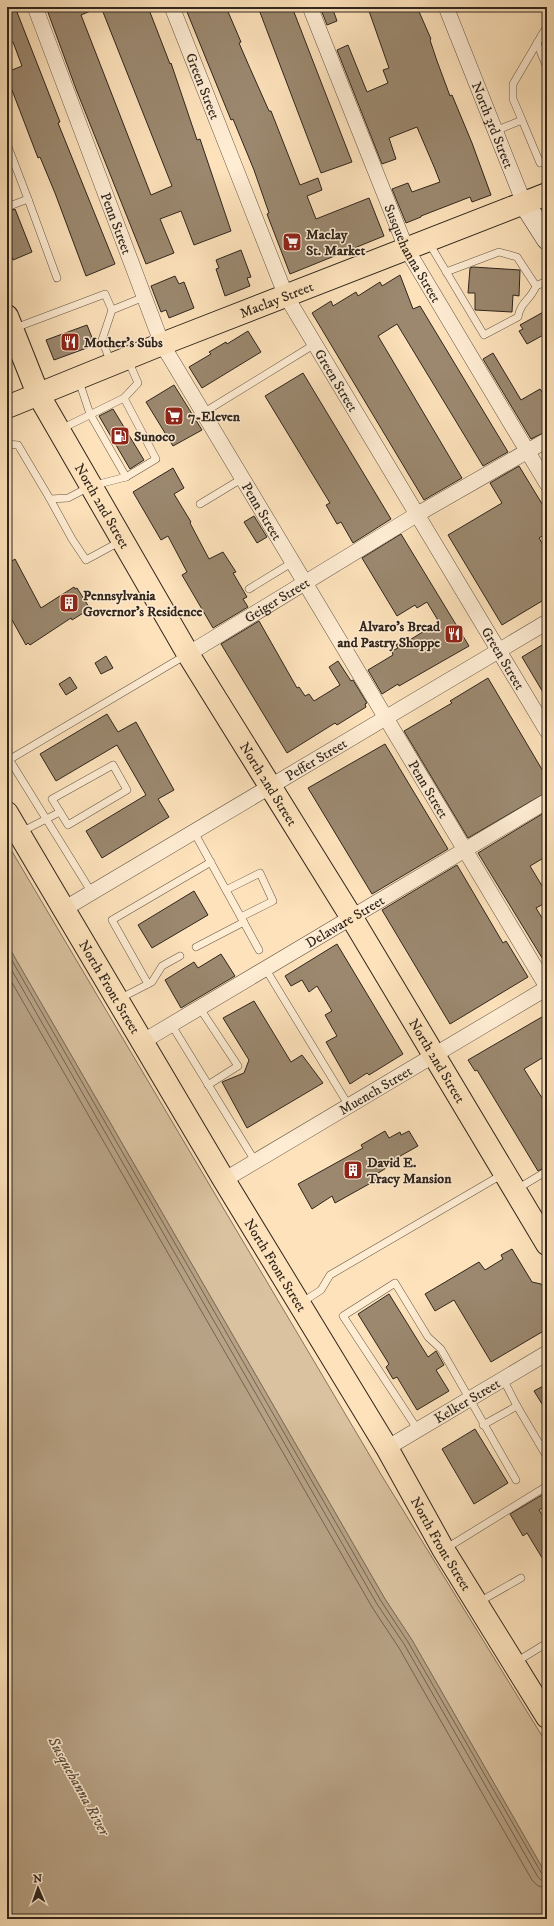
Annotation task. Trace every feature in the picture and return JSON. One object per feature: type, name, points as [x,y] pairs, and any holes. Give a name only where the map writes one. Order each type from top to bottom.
[{"type":"main road","name":"Maclay Street","points":[[7,406],[406,248],[428,241],[547,194]]},
{"type":"main road","name":"North 3rd Street","points":[[524,203],[547,239]]},
{"type":"main road","name":"North 2nd Street","points":[[10,322],[38,394],[188,654],[269,787],[352,918],[547,1244]]},
{"type":"main road","name":"North Front Street","points":[[7,813],[224,1180],[387,1448],[443,1550],[547,1717]]},
{"type":"street","name":"Penn Street","points":[[35,7],[162,344],[547,987]]},
{"type":"street","name":"Green Street","points":[[172,7],[286,296],[416,515],[547,731]]},
{"type":"street","name":"Susquehanna Street","points":[[310,7],[406,248],[547,484]]},
{"type":"street","name":"North 3rd Street","points":[[446,7],[524,203]]},
{"type":"street","name":"Geiger Street","points":[[188,654],[416,515],[547,440]]},
{"type":"street","name":"Peffer Street","points":[[64,909],[547,622]]},
{"type":"street","name":"Delaware Street","points":[[142,1042],[264,968],[352,918],[547,802]]},
{"type":"street","name":"Muench Street","points":[[224,1180],[547,987]]},
{"type":"street","name":"Kelker Street","points":[[387,1448],[547,1353]]},
{"type":"lane","points":[[547,26],[513,84],[513,99],[540,162],[547,160]]},
{"type":"lane","points":[[537,43],[547,68]]},
{"type":"lane","points":[[495,131],[522,120]]},
{"type":"lane","points":[[7,144],[57,278]]},
{"type":"lane","points":[[7,207],[28,199]]},
{"type":"lane","points":[[428,241],[484,335],[518,317],[520,306],[532,296],[536,286],[547,281]]},
{"type":"lane","points":[[446,272],[499,252],[517,256],[536,286]]},
{"type":"lane","points":[[10,322],[105,294],[112,310],[102,340],[138,383],[124,398],[59,430]]},
{"type":"lane","points":[[112,310],[144,297]]},
{"type":"lane","points":[[203,413],[315,344]]},
{"type":"lane","points":[[78,378],[90,414],[126,477]]},
{"type":"lane","points":[[50,499],[68,498],[91,486],[126,477],[156,460],[124,398]]},
{"type":"lane","points":[[7,444],[18,445],[68,532],[86,560],[123,540]]},
{"type":"lane","points":[[200,504],[243,478]]},
{"type":"lane","points":[[249,589],[293,562]]},
{"type":"lane","name":"Geiger Street","points":[[8,760],[188,654]]},
{"type":"lane","points":[[8,760],[47,818],[92,893]]},
{"type":"lane","points":[[113,765],[127,790],[68,825],[60,812],[52,799],[113,765]]},
{"type":"lane","points":[[19,833],[60,812]]},
{"type":"lane","points":[[194,832],[260,950]]},
{"type":"lane","points":[[148,984],[112,920],[210,862]]},
{"type":"lane","points":[[196,947],[273,901],[260,873],[226,890]]},
{"type":"lane","points":[[117,1000],[152,982],[162,966],[180,956]]},
{"type":"lane","points":[[264,968],[349,1106]]},
{"type":"lane","points":[[199,1007],[238,1066],[208,1085]]},
{"type":"lane","points":[[171,1024],[255,1161]]},
{"type":"lane","points":[[299,1304],[321,1290],[330,1275],[510,1182],[547,1171]]},
{"type":"lane","points":[[418,1430],[343,1316],[395,1283],[428,1337],[441,1349],[483,1425],[516,1480]]},
{"type":"lane","points":[[503,1379],[547,1457]]},
{"type":"lane","points":[[483,1425],[517,1406]]},
{"type":"lane","points":[[443,1550],[547,1486]]},
{"type":"lane","points":[[476,1604],[521,1578]]},
{"type":"lane","points":[[514,1664],[547,1643]]},
{"type":"shaded area","points":[[7,843],[382,1476],[547,1744],[547,1876],[412,1640],[385,1599],[7,944]]},
{"type":"water","name":"Susquehanna River","points":[[7,944],[385,1599],[412,1640],[547,1876],[547,1919],[7,1919]]},
{"type":"building","points":[[7,7],[15,7],[60,122],[58,123],[115,264],[86,276],[55,193],[40,157],[38,158],[7,77],[7,72],[22,66],[13,42],[7,44]]},
{"type":"building","points":[[46,7],[100,7],[81,15],[151,195],[172,186],[101,7],[148,7],[170,64],[171,63],[197,140],[200,139],[231,231],[194,245],[181,211],[160,219],[174,253],[146,264],[76,89]]},
{"type":"building","points":[[185,7],[226,7],[241,42],[239,43],[269,111],[271,111],[300,185],[318,178],[322,190],[307,196],[316,219],[369,198],[384,236],[290,274],[267,214],[269,213],[254,170],[233,119],[231,120]]},
{"type":"building","points":[[258,7],[292,7],[352,162],[321,173]]},
{"type":"building","points":[[320,7],[332,7],[337,21],[327,25]]},
{"type":"building","points":[[380,7],[417,7],[431,39],[430,40],[437,61],[450,96],[452,95],[472,143],[491,195],[472,202],[470,197],[406,223],[392,189],[408,183],[412,192],[440,182],[435,169],[417,127],[389,138],[396,159],[382,164],[337,50],[348,45],[367,92],[388,83],[383,70],[389,68],[369,11]]},
{"type":"building","points":[[15,209],[32,252],[13,260],[7,246],[7,212]]},
{"type":"building","points":[[241,250],[251,277],[247,278],[250,286],[225,296],[216,269],[219,268],[216,260]]},
{"type":"building","points":[[470,268],[520,270],[519,296],[513,295],[512,312],[475,310],[475,293],[468,293]]},
{"type":"building","points":[[400,275],[413,309],[420,306],[508,452],[483,466],[397,324],[378,336],[462,478],[424,500],[312,313],[331,301],[333,306],[356,292],[358,296],[380,282],[382,286]]},
{"type":"building","points":[[175,276],[179,284],[184,282],[194,308],[169,318],[166,310],[161,312],[151,286]]},
{"type":"building","points":[[547,310],[547,333],[527,344],[519,331],[523,329],[520,325]]},
{"type":"building","name":"Mother's Subs","points":[[87,325],[95,345],[54,360],[46,340]]},
{"type":"building","points":[[248,331],[261,352],[202,388],[189,367],[211,354],[209,352],[226,342],[227,344]]},
{"type":"building","points":[[493,353],[521,400],[540,389],[542,392],[547,390],[547,431],[531,439],[483,359]]},
{"type":"building","points":[[303,373],[391,519],[353,543],[341,522],[337,524],[326,505],[330,503],[265,396]]},
{"type":"building","name":"7-Eleven","points":[[174,385],[202,430],[173,446],[146,402]]},
{"type":"building","name":"Sunoco","points":[[113,409],[144,460],[130,469],[99,416]]},
{"type":"building","points":[[519,466],[547,512],[547,533],[539,538],[547,551],[547,598],[502,625],[448,535],[502,503],[490,483]]},
{"type":"building","points":[[173,468],[184,488],[174,494],[191,522],[190,523],[209,559],[223,552],[236,572],[233,573],[247,597],[243,599],[248,607],[213,628],[182,575],[187,572],[168,536],[161,540],[133,492]]},
{"type":"building","points":[[254,516],[267,537],[257,543],[244,522]]},
{"type":"building","points":[[401,534],[469,646],[399,686],[398,684],[382,694],[368,670],[393,655],[392,651],[398,648],[396,645],[407,639],[408,641],[439,622],[427,602],[417,608],[415,605],[397,616],[362,558]]},
{"type":"building","name":"Pennsylvania Governor's Residence","points":[[15,559],[41,608],[74,587],[75,589],[77,588],[89,607],[88,610],[72,620],[71,618],[30,645],[28,643],[26,645],[7,611],[7,564]]},
{"type":"building","points":[[259,621],[297,688],[299,687],[305,696],[309,694],[314,701],[340,685],[329,667],[338,661],[351,681],[353,680],[367,703],[365,704],[366,707],[337,725],[335,723],[287,753],[221,644]]},
{"type":"building","points":[[547,642],[547,699],[522,657]]},
{"type":"building","points":[[106,656],[113,668],[101,674],[95,663]]},
{"type":"building","points":[[70,677],[77,688],[66,695],[59,684]]},
{"type":"building","points":[[488,678],[547,778],[547,792],[468,838],[404,731],[452,703],[450,701]]},
{"type":"building","points":[[107,714],[118,732],[136,722],[174,790],[158,799],[169,817],[102,858],[86,831],[146,795],[117,745],[56,781],[40,754]]},
{"type":"building","points":[[385,744],[448,849],[372,894],[308,788]]},
{"type":"building","points":[[547,811],[547,856],[530,866],[547,894],[547,902],[536,908],[547,926],[547,966],[478,853]]},
{"type":"building","points":[[457,865],[503,943],[506,941],[528,977],[450,1024],[382,910]]},
{"type":"building","points":[[194,891],[208,915],[152,948],[138,925]]},
{"type":"building","points":[[337,944],[403,1054],[369,1075],[367,1073],[350,1084],[326,1042],[337,1036],[325,1015],[332,1011],[317,986],[309,992],[302,980],[291,986],[285,976]]},
{"type":"building","points":[[221,954],[235,976],[181,1008],[165,980],[194,962],[198,968]]},
{"type":"building","points":[[254,1001],[291,1062],[302,1055],[323,1083],[247,1128],[222,1082],[244,1073],[249,1060],[223,1018]]},
{"type":"building","points":[[547,1014],[547,1055],[524,1069],[547,1106],[547,1166],[538,1171],[477,1070],[475,1071],[468,1060]]},
{"type":"building","name":"David E. Tracy Mansion","points":[[385,1131],[389,1138],[400,1132],[401,1135],[409,1131],[418,1146],[395,1159],[396,1162],[375,1175],[378,1179],[335,1203],[332,1196],[312,1209],[298,1184],[363,1148],[361,1145]]},
{"type":"building","points":[[512,1249],[532,1282],[541,1284],[547,1294],[547,1329],[491,1362],[454,1300],[435,1311],[425,1294],[479,1262],[485,1270],[503,1259],[501,1255]]},
{"type":"building","points":[[389,1294],[428,1357],[436,1351],[444,1365],[436,1370],[449,1391],[417,1410],[397,1377],[393,1379],[386,1367],[389,1364],[358,1314]]},
{"type":"building","points":[[547,1384],[547,1412],[534,1391]]},
{"type":"building","points":[[475,1429],[508,1483],[474,1504],[442,1449]]},
{"type":"building","points":[[542,1495],[547,1502],[547,1505],[539,1510],[547,1522],[547,1566],[527,1533],[523,1536],[510,1514]]},
{"type":"place","name":"Maclay St. Market","points":[[292,242]]},
{"type":"place","name":"Mother's Subs","points":[[70,342]]},
{"type":"place","name":"7-Eleven","points":[[174,416]]},
{"type":"place","name":"Sunoco","points":[[120,436]]},
{"type":"place","name":"Pennsylvania Governor's Residence","points":[[69,603]]},
{"type":"place","name":"Alvaro's Bread and Pastry Shoppe","points":[[454,634]]},
{"type":"place","name":"David E. Tracy Mansion","points":[[353,1170]]}]
